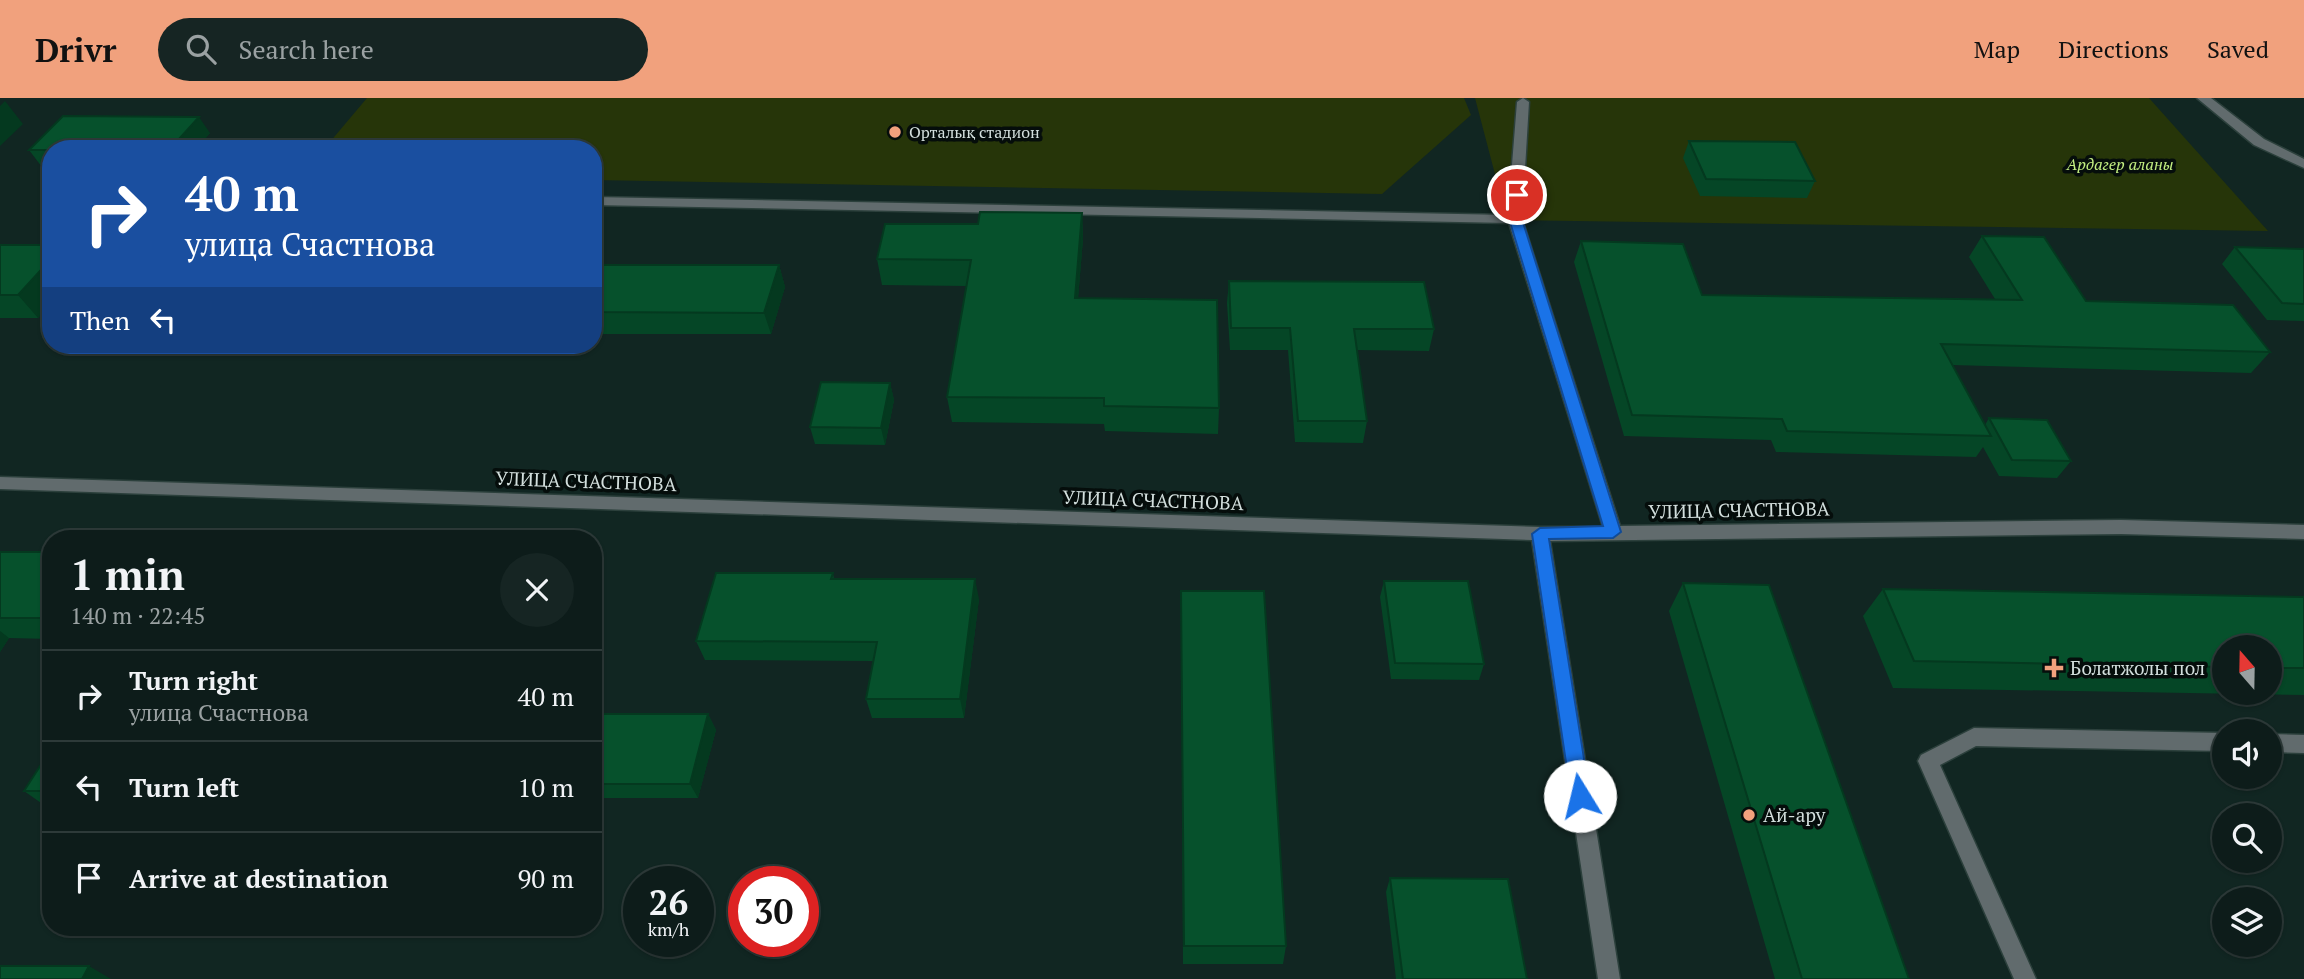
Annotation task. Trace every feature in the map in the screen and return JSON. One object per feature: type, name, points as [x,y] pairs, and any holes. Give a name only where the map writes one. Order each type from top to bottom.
[{"type":"street","points":[[2203,98],[2259,142],[2304,164]]},
{"type":"street","points":[[1523,102],[1515,219],[1613,532]]},
{"type":"street","points":[[602,201],[1515,219]]},
{"type":"street","name":"УЛИЦА СЧАСТНОВА","points":[[0,483],[1540,534],[2121,527],[2304,532]]},
{"type":"street","points":[[1540,534],[1609,979]]},
{"type":"street","points":[[2025,979],[1927,761],[1974,737],[2212,742]]},
{"type":"street","points":[[2282,743],[2304,744]]},
{"type":"green space","name":"Орталық стадион","points":[[367,98],[1464,98],[1471,115],[1382,194],[602,180],[602,140],[332,140]]},
{"type":"green space","name":"Ардагер аланы","points":[[1475,98],[2149,98],[2268,231],[1507,220]]},
{"type":"building","points":[[63,116],[199,117],[178,140],[42,140],[42,150],[29,150]]},
{"type":"building","points":[[1689,141],[1795,142],[1815,181],[1706,179]]},
{"type":"building","points":[[980,212],[1082,213],[1075,298],[1217,300],[1219,408],[1104,406],[1104,398],[947,397],[971,260],[877,259],[885,224],[978,224]]},
{"type":"building","points":[[1982,236],[2044,237],[2086,301],[2233,305],[2270,352],[1941,344],[1991,436],[1787,431],[1782,419],[1632,415],[1581,241],[1683,244],[1702,295],[2022,300]]},
{"type":"building","points":[[0,245],[42,245],[42,269],[18,295],[0,295]]},
{"type":"building","points":[[2235,247],[2304,249],[2304,304],[2282,303]]},
{"type":"building","points":[[602,265],[779,265],[764,313],[602,312]]},
{"type":"building","points":[[1229,281],[1424,282],[1434,329],[1354,329],[1367,421],[1298,421],[1290,328],[1231,328]]},
{"type":"building","points":[[821,382],[890,383],[881,428],[810,427]]},
{"type":"building","points":[[1989,418],[2047,420],[2071,461],[2012,460]]},
{"type":"building","points":[[0,552],[42,552],[42,618],[0,618]]},
{"type":"building","points":[[716,573],[833,573],[831,579],[975,579],[960,699],[866,699],[877,642],[696,641]]},
{"type":"building","points":[[1384,581],[1468,581],[1484,664],[1395,663]]},
{"type":"building","points":[[1683,583],[1769,585],[1909,979],[1802,979]]},
{"type":"building","points":[[1883,589],[2304,597],[2304,668],[2282,668],[2282,635],[2212,635],[2212,667],[1914,661]]},
{"type":"building","points":[[1181,591],[1264,591],[1286,946],[1184,946]]},
{"type":"building","points":[[602,714],[708,714],[690,784],[602,784]]},
{"type":"building","points":[[42,763],[42,791],[24,791]]},
{"type":"building","points":[[1390,878],[1508,879],[1527,979],[1403,979]]},
{"type":"building","points":[[0,966],[89,966],[82,979],[0,979]]},
{"type":"place","name":"Орталық стадион","points":[[895,132]]},
{"type":"place","name":"Болатжолы пол","points":[[2054,668]]},
{"type":"place","name":"Ай-ару","points":[[1749,815]]},
{"type":"route","points":[[1517,195],[1515,219],[1613,532],[1540,534],[1580,796]]}]
